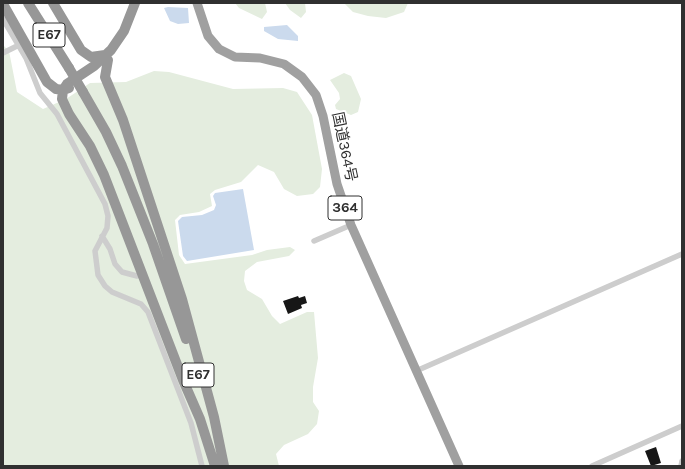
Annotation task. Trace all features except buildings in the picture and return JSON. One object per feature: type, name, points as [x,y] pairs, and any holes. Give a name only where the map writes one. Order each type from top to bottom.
[{"type":"highway","name":"E67","points":[[28,3],[69,68],[106,132],[173,285],[223,466]]},
{"type":"highway","points":[[53,3],[81,50],[91,57],[107,57]]},
{"type":"highway","points":[[135,3],[124,31],[107,57],[106,77],[123,120],[173,285]]},
{"type":"highway","points":[[140,3],[126,39],[107,57],[71,81],[63,90],[63,104],[90,146],[117,208],[200,419],[215,466]]},
{"type":"highway","name":"国道364号","points":[[197,3],[208,36],[219,49],[235,56],[266,58],[284,64],[302,77],[310,86],[320,105],[335,178],[351,225],[459,466]]},
{"type":"highway","points":[[3,4],[44,77],[53,87],[63,90]]},
{"type":"street","points":[[3,19],[26,58],[40,93],[57,114],[105,204],[108,216],[107,228],[95,251],[98,275],[105,286],[112,292],[141,304],[148,312],[191,423],[202,466]]},
{"type":"street","points":[[3,54],[19,45]]},
{"type":"street","points":[[314,241],[351,225]]},
{"type":"street","points":[[102,236],[110,249],[115,264],[122,272],[137,276]]},
{"type":"street","points":[[416,371],[682,254]]},
{"type":"street","points":[[592,466],[682,426]]},
{"type":"street","points":[[681,466],[682,461]]},
{"type":"shaded area","points":[[235,3],[265,3],[267,12],[262,19],[239,8]]},
{"type":"shaded area","points":[[285,3],[305,3],[306,12],[301,18],[290,10]]},
{"type":"shaded area","points":[[344,3],[408,3],[404,12],[386,18],[368,16],[353,12]]},
{"type":"shaded area","points":[[3,45],[9,51],[17,92],[43,109],[66,99],[90,83],[126,82],[154,71],[169,72],[233,89],[283,88],[297,92],[312,115],[322,169],[320,187],[313,194],[297,196],[284,189],[274,172],[258,165],[241,182],[215,190],[210,194],[212,206],[199,212],[180,215],[175,220],[179,255],[185,264],[252,255],[267,250],[290,247],[295,250],[289,256],[257,262],[245,271],[244,281],[247,290],[262,299],[272,316],[280,324],[307,312],[314,312],[318,358],[313,387],[313,402],[319,411],[317,424],[308,434],[284,445],[276,454],[279,466],[3,466]]},
{"type":"shaded area","points":[[344,73],[351,76],[361,99],[358,112],[351,115],[336,109],[335,105],[340,99],[339,93],[330,80]]},
{"type":"water","points":[[164,8],[188,8],[189,23],[178,24],[170,21]]},
{"type":"water","points":[[287,25],[298,36],[298,41],[278,39],[264,31],[264,27]]},
{"type":"water","points":[[243,189],[254,250],[187,261],[183,256],[178,221],[182,217],[202,215],[214,210],[216,205],[213,196],[215,193]]}]
